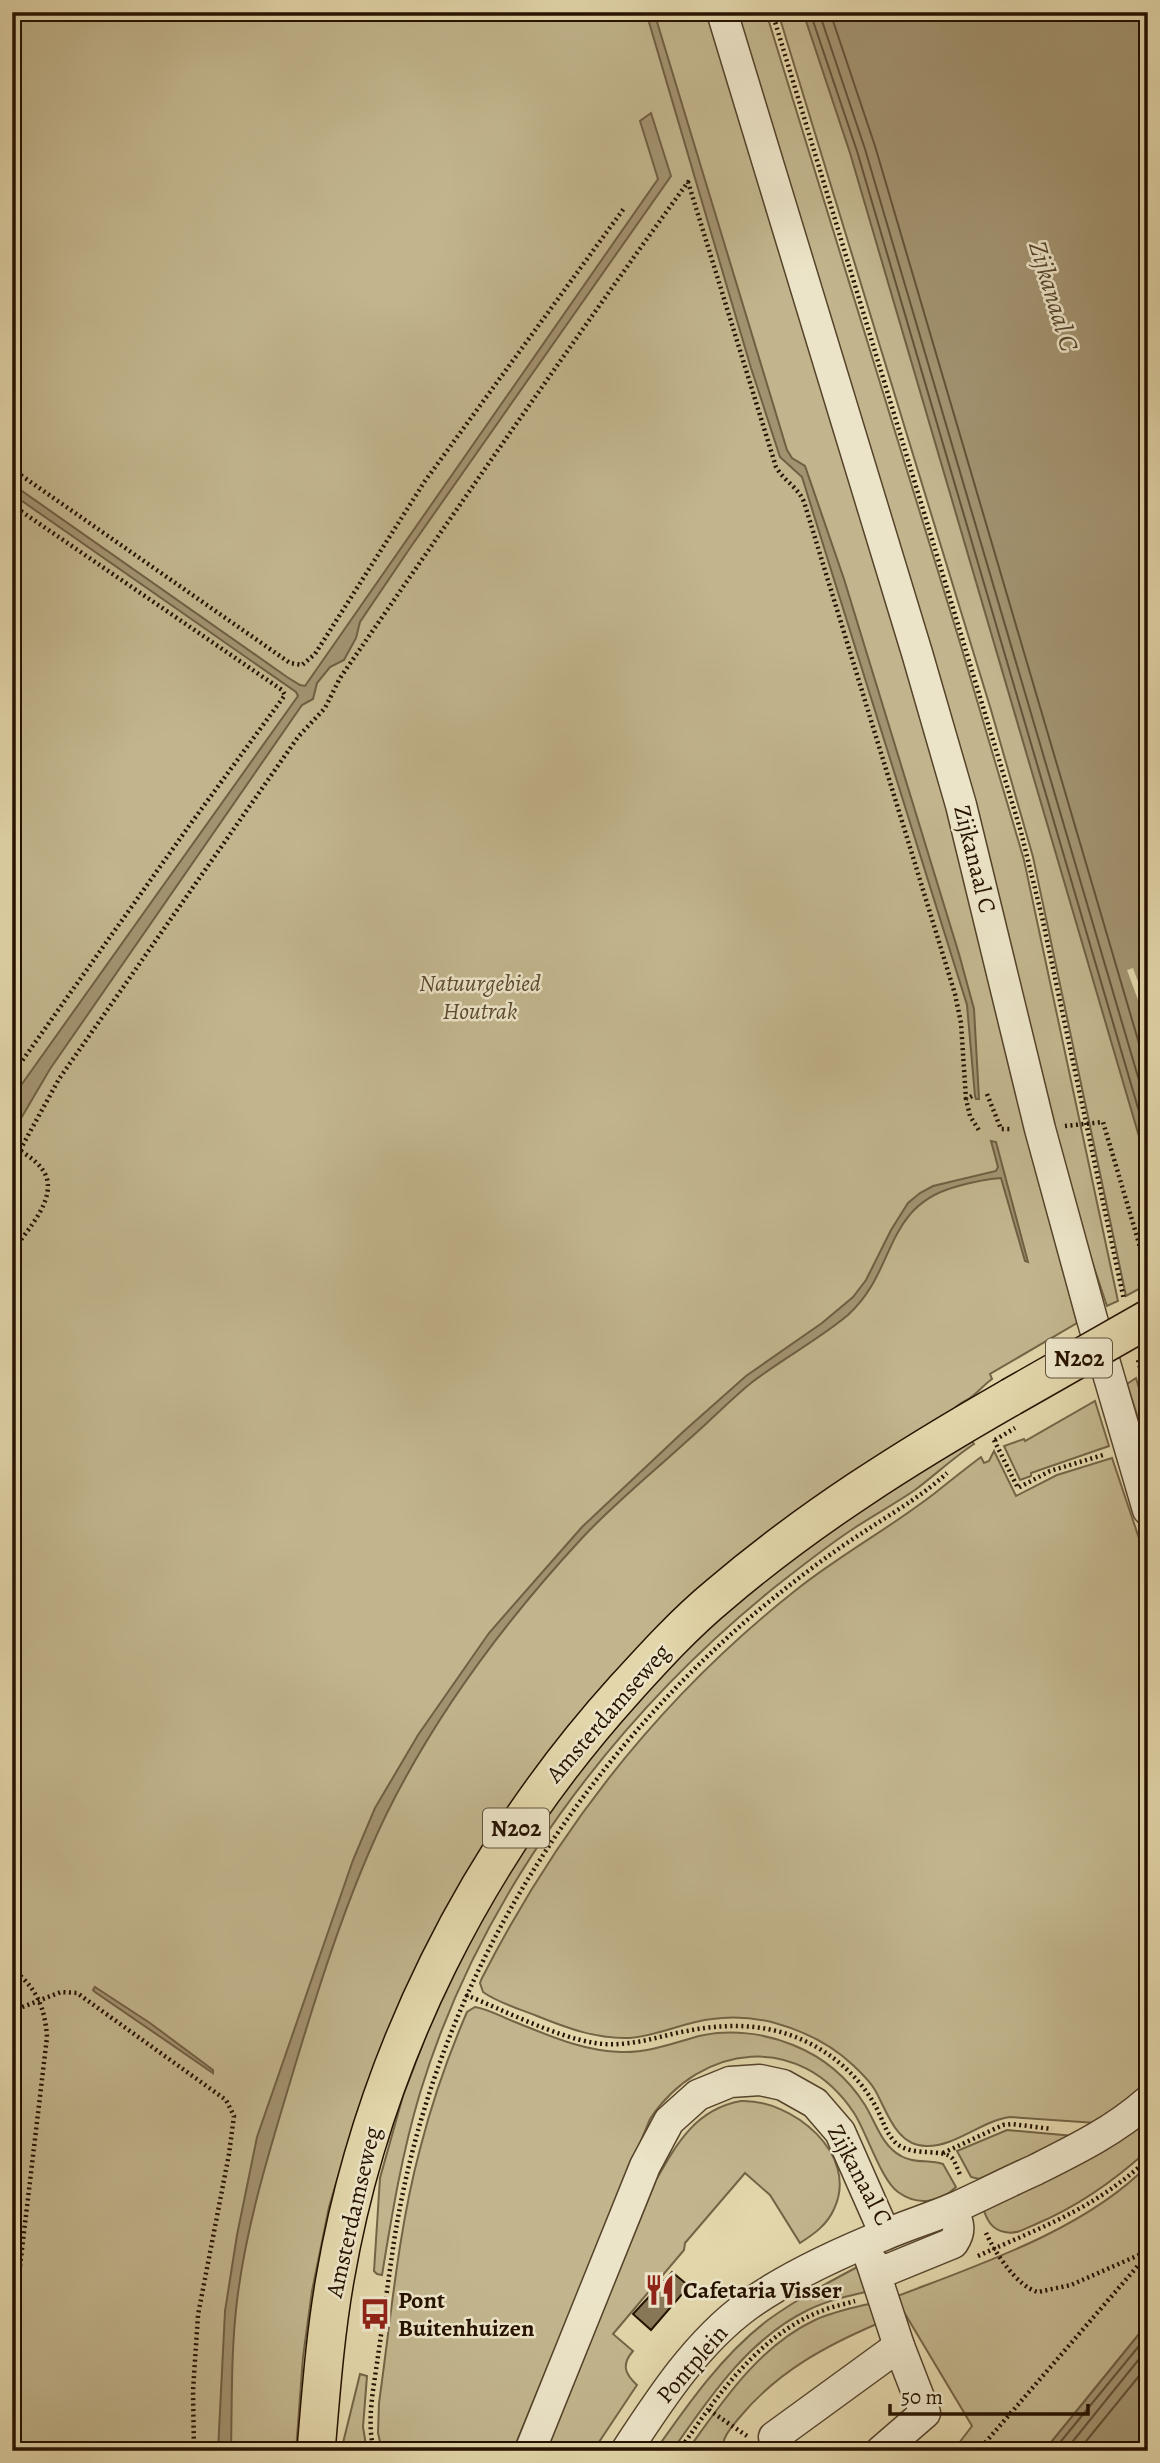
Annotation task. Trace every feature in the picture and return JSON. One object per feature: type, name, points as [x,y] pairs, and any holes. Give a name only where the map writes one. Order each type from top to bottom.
[{"type":"main road","name":"Amsterdamseweg","points":[[316,2451],[326,2336],[335,2276],[358,2176],[384,2093],[445,1950],[496,1857],[525,1813],[596,1721],[643,1669],[717,1597],[831,1507],[1011,1397],[1136,1310]]},
{"type":"street","name":"Zijkanaal C","points":[[722,12],[961,805],[1040,1129],[1148,1510]]},
{"type":"street","name":"Zijkanaal C","points":[[530,2451],[645,2166],[669,2121],[698,2095],[730,2082],[761,2080],[783,2085],[815,2103],[840,2132],[885,2234],[962,2205],[1082,2148],[1148,2101]]},
{"type":"street","points":[[881,2451],[925,2413],[871,2261],[881,2270],[892,2269],[953,2242],[958,2235],[962,2205]]},
{"type":"street","name":"Pontplein","points":[[626,2451],[689,2362],[746,2306],[806,2270],[885,2234]]},
{"type":"street","points":[[777,2444],[899,2346]]},
{"type":"path","points":[[772,12],[1021,832],[1042,917],[1085,1124],[1136,1310]]},
{"type":"path","points":[[20,1150],[59,1079],[298,737],[325,708],[340,678],[459,503],[688,182],[776,467],[804,502],[874,724],[955,994],[961,1023],[970,1116],[980,1132]]},
{"type":"path","points":[[12,469],[290,663],[302,665],[315,654],[425,481],[625,207]]},
{"type":"path","points":[[12,505],[282,690],[285,695],[189,825],[12,1075]]},
{"type":"path","points":[[1085,1124],[1103,1122],[1148,1273]]},
{"type":"path","points":[[12,1145],[42,1168],[47,1177],[48,1188],[39,1214],[12,1252]]},
{"type":"path","points":[[1137,1354],[1148,1397]]},
{"type":"path","points":[[987,1445],[995,1440],[1018,1488],[1050,1471],[1091,1458]]},
{"type":"path","name":"Amsterdamseweg","points":[[374,2451],[371,2432],[372,2404],[396,2222],[420,2121],[442,2054],[466,1995],[509,1910],[537,1863],[590,1788],[651,1715],[718,1648],[789,1586],[953,1469]]},
{"type":"path","points":[[12,1969],[31,1985],[46,2020],[46,2056],[20,2266],[12,2293]]},
{"type":"path","points":[[12,2011],[61,1992],[77,1993],[226,2100],[233,2116],[229,2154],[198,2315],[193,2391],[194,2451]]},
{"type":"path","points":[[466,1995],[569,2036],[595,2043],[646,2042],[722,2025],[745,2025],[781,2032],[813,2045],[841,2063],[863,2087],[896,2143],[912,2151],[943,2153],[953,2159],[962,2205],[1022,2284],[1038,2292],[1071,2285],[1148,2253]]},
{"type":"path","points":[[943,2153],[1003,2125],[1102,2135]]},
{"type":"path","points":[[971,2259],[1091,2204],[1148,2159]]},
{"type":"path","points":[[978,2451],[1148,2253]]},
{"type":"path","points":[[679,2451],[738,2374],[786,2330],[824,2309],[882,2294]]},
{"type":"path","points":[[709,2410],[752,2440],[777,2444]]},
{"type":"green space","name":"Natuurgebied Houtrak","points":[[12,12],[710,12],[959,847],[1077,1323],[990,1374],[992,1379],[952,1411],[758,1543],[406,1994],[358,2110],[329,2207],[312,2291],[303,2357],[296,2451],[12,2451]]},
{"type":"green space","points":[[734,12],[766,12],[1024,860],[1118,1301],[1107,1306],[1077,1217]]},
{"type":"green space","points":[[778,12],[1148,12],[1148,1284],[1126,1296],[1033,857],[991,710]]},
{"type":"green space","points":[[1136,1378],[1148,1418],[1148,1449],[1127,1384]]},
{"type":"green space","points":[[1095,1401],[1109,1446],[1031,1473],[1031,1476],[1020,1480],[1004,1446],[1024,1439],[1025,1441]]},
{"type":"green space","points":[[971,1440],[974,1444],[908,1495],[825,1548],[716,1638],[660,1693],[608,1752],[560,1814],[517,1880],[478,1949],[446,2020],[420,2093],[398,2184],[382,2275],[377,2274],[374,2271],[380,2178],[403,2096],[446,1983],[517,1854],[620,1716],[716,1618],[816,1538]]},
{"type":"green space","points":[[994,1451],[1016,1496],[1057,1475],[1112,1458],[1148,1565],[1148,2084],[1096,2123],[1010,2117],[999,2119],[947,2142],[926,2146],[907,2140],[900,2134],[873,2087],[845,2058],[817,2040],[786,2026],[752,2019],[720,2018],[640,2037],[605,2037],[559,2025],[502,2003],[483,1992],[480,1983],[482,1978],[545,1868],[618,1767],[659,1719],[747,1631],[796,1590],[918,1506],[981,1457],[984,1463],[989,1461]]},
{"type":"green space","points":[[475,2007],[567,2042],[607,2051],[641,2051],[699,2036],[723,2033],[759,2035],[793,2045],[815,2056],[843,2077],[865,2105],[884,2140],[894,2152],[912,2160],[943,2164],[956,2187],[943,2197],[928,2201],[913,2199],[898,2192],[880,2167],[854,2113],[832,2087],[807,2069],[779,2059],[751,2057],[723,2062],[696,2074],[671,2094],[650,2119],[513,2451],[382,2451],[378,2433],[379,2403],[412,2180],[447,2062],[467,2012]]},
{"type":"green space","points":[[741,2101],[781,2109],[800,2120],[829,2150],[838,2169],[840,2188],[831,2215],[820,2229],[800,2243],[770,2195],[745,2173],[613,2334],[633,2351],[626,2369],[637,2385],[593,2451],[546,2451],[656,2180],[680,2141],[700,2120],[725,2105]]},
{"type":"green space","points":[[1148,2118],[1148,2150],[1095,2192],[1067,2209],[1017,2232],[1001,2231],[989,2222],[984,2211],[987,2208]]},
{"type":"green space","points":[[1007,2130],[1074,2136],[979,2179],[971,2177],[957,2151]]},
{"type":"green space","points":[[1148,2165],[1148,2323],[1044,2451],[953,2451],[972,2426],[895,2297],[995,2258],[1062,2227],[1094,2209]]},
{"type":"green space","points":[[861,2265],[870,2291],[816,2307],[786,2322],[748,2353],[731,2372],[672,2451],[655,2451],[707,2381],[751,2334],[790,2305]]},
{"type":"green space","points":[[877,2302],[879,2323],[821,2351],[769,2387],[730,2429],[722,2451],[687,2451],[743,2377],[776,2345],[815,2320]]},
{"type":"green space","points":[[360,2374],[367,2376],[363,2427],[367,2451],[341,2451]]},
{"type":"water","points":[[646,12],[654,12],[787,450],[792,458],[805,466],[844,579],[959,954],[974,1009],[979,1099],[975,1096],[967,1005],[802,477],[780,457],[751,368]]},
{"type":"water","points":[[803,12],[1148,12],[1148,1167],[850,153]]},
{"type":"water","points":[[651,113],[671,176],[360,622],[356,638],[344,660],[330,667],[317,683],[313,699],[302,705],[50,1069],[13,1132],[12,1098],[298,696],[296,692],[12,494],[12,484],[287,677],[305,686],[658,179],[640,121]]},
{"type":"water","points":[[991,1141],[996,1142],[1028,1262],[1025,1261],[1001,1178],[955,1187],[932,1196],[915,1209],[902,1225],[864,1298],[825,1333],[751,1383],[583,1537],[500,1634],[428,1739],[372,1844],[346,1910],[322,1978],[275,2134],[252,2217],[237,2301],[231,2451],[218,2451],[225,2311],[257,2137],[353,1860],[375,1808],[418,1735],[489,1633],[582,1527],[746,1376],[822,1323],[853,1297],[866,1280],[908,1203],[933,1186],[996,1171],[998,1167]]},
{"type":"water","points":[[95,1987],[150,2023],[213,2070],[213,2073],[95,1992]]},
{"type":"water","points":[[1148,2323],[1148,2451],[1044,2451]]},
{"type":"pier","points":[[1133,968],[1148,1009],[1148,1027],[1127,970]]},
{"type":"building","points":[[672,2272],[689,2286],[651,2330],[633,2314]]},
{"type":"place","name":"Cafetaria Visser","points":[[660,2290]]},
{"type":"place","name":"Pont Buitenhuizen","points":[[375,2314]]}]
